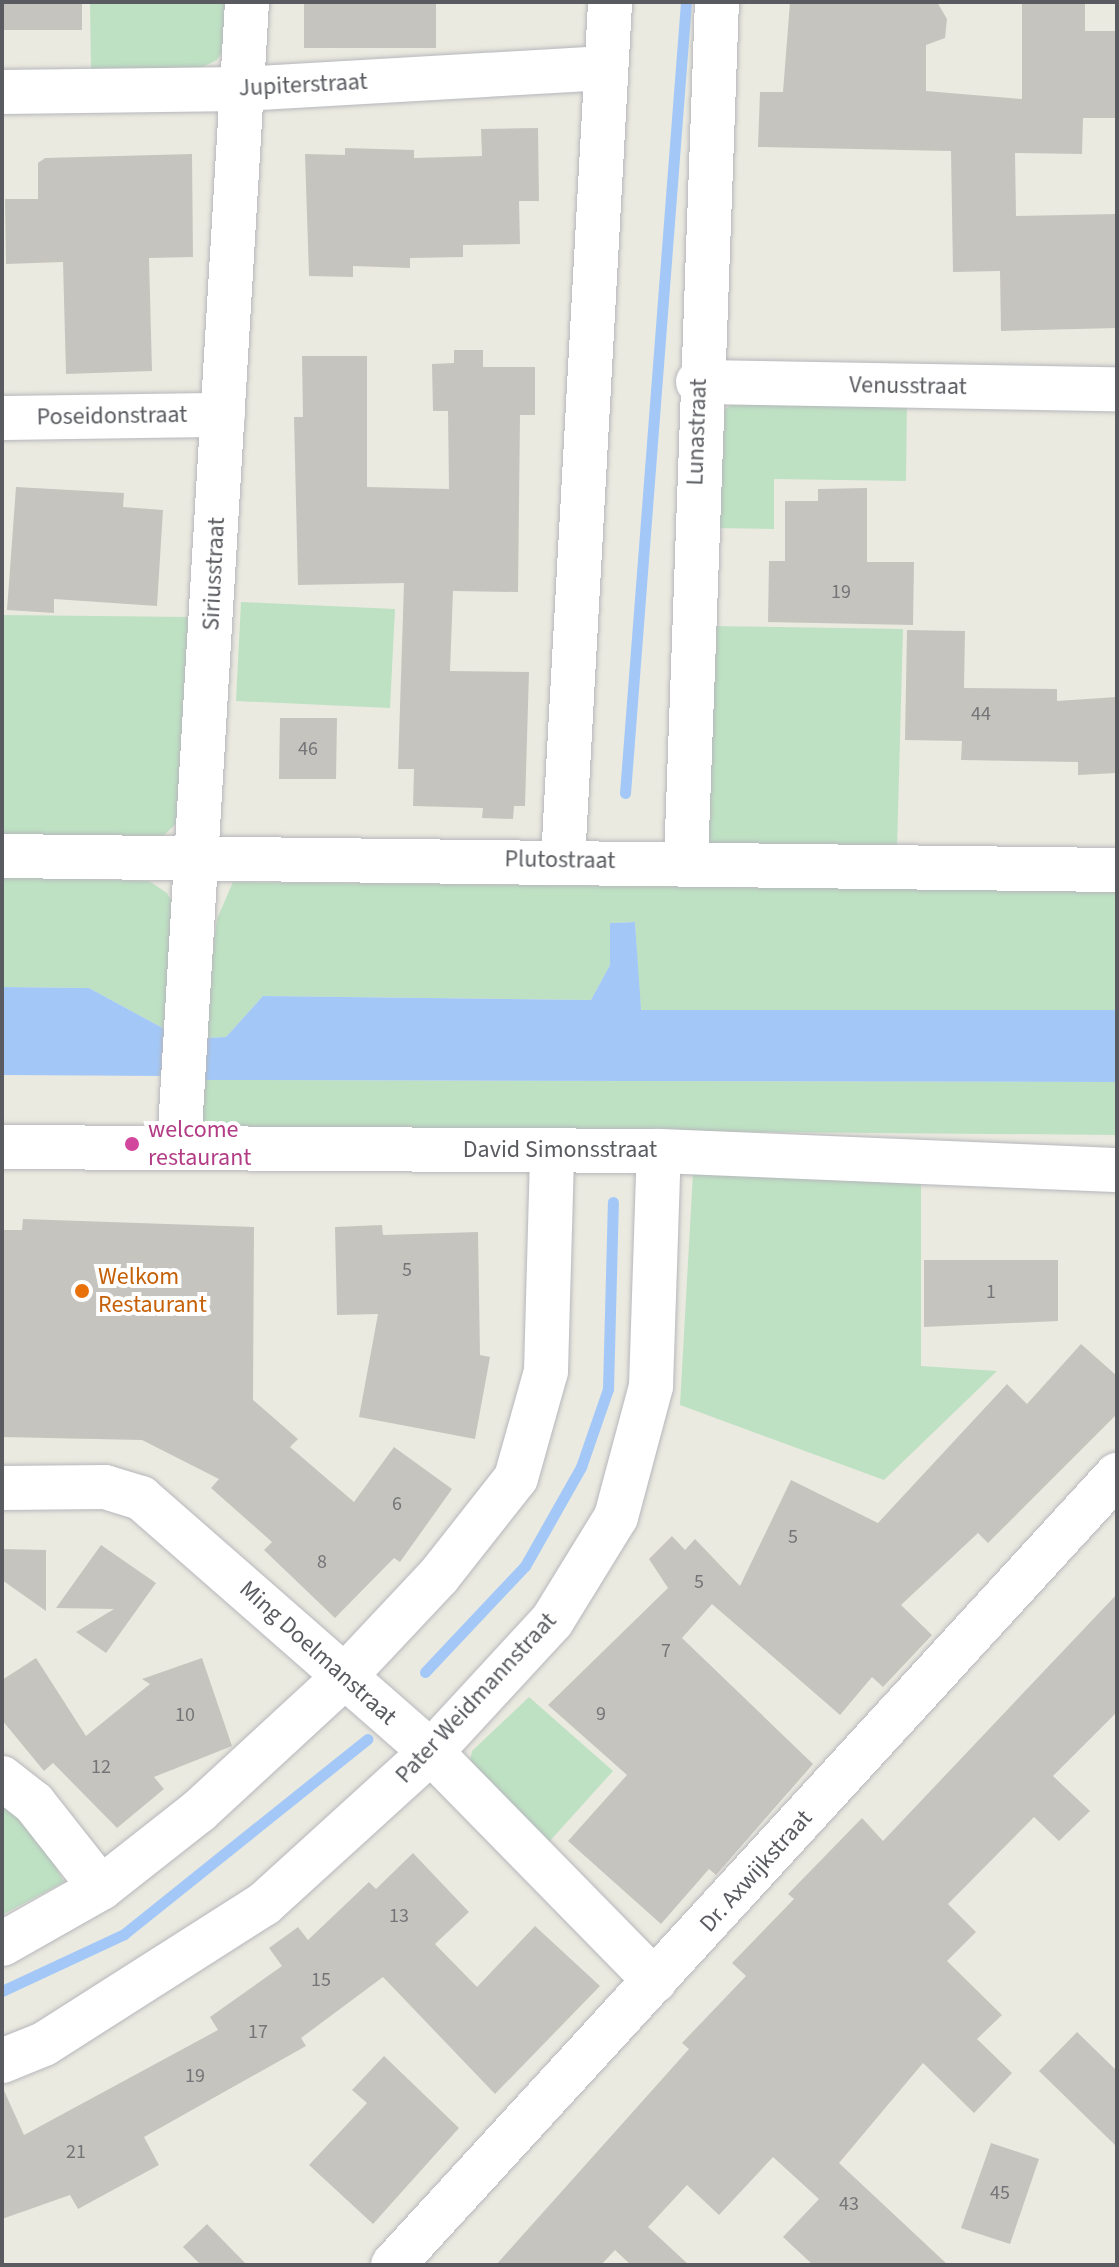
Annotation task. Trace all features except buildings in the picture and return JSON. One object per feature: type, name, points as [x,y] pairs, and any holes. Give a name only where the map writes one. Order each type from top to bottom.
[{"type":"street","name":"Siriusstraat","points":[[180,1127],[247,2]]},
{"type":"street","points":[[563,860],[610,2]]},
{"type":"street","name":"Lunastraat","points":[[686,862],[698,382],[717,2]]},
{"type":"street","name":"Jupiterstraat","points":[[2,92],[242,89],[605,68]]},
{"type":"street","name":"Venusstraat","points":[[698,382],[1117,389]]},
{"type":"street","name":"Poseidonstraat","points":[[2,418],[223,415]]},
{"type":"street","name":"Plutostraat","points":[[2,856],[563,860],[1117,870]]},
{"type":"street","name":"David Simonsstraat","points":[[2,1147],[180,1127],[552,1150],[659,1151],[1117,1170]]},
{"type":"street","points":[[2,1944],[101,1888],[199,1811],[343,1678],[438,1577],[516,1478],[546,1371],[552,1150]]},
{"type":"street","name":"Pater Weidmannstraat","points":[[2,2061],[44,2044],[264,1904],[431,1752],[552,1621],[616,1517],[651,1386],[659,1151]]},
{"type":"street","name":"Dr. Axwijkstraat","points":[[393,2265],[1117,1475]]},
{"type":"street","name":"Ming Doelmanstraat","points":[[2,1488],[105,1487],[141,1498],[431,1752],[655,1981]]},
{"type":"street","points":[[2,1778],[34,1803],[101,1888]]},
{"type":"green space","points":[[90,2],[235,2],[231,38],[217,60],[194,71],[91,73]]},
{"type":"green space","points":[[739,399],[907,400],[906,481],[774,479],[774,529],[712,528],[720,413]]},
{"type":"green space","points":[[241,602],[395,609],[390,708],[236,701]]},
{"type":"green space","points":[[2,615],[193,617],[179,821],[164,835],[145,845],[2,840]]},
{"type":"green space","points":[[708,626],[903,629],[897,849],[702,845]]},
{"type":"green space","points":[[2,877],[149,881],[167,893],[177,910],[170,1032],[89,988],[2,987]]},
{"type":"green space","points":[[233,882],[1117,891],[1117,1010],[640,1010],[635,922],[610,923],[610,965],[591,1000],[263,996],[226,1037],[202,1038],[217,919]]},
{"type":"green space","points":[[199,1080],[1117,1082],[1117,1135],[200,1127]]},
{"type":"green space","points":[[921,1172],[921,1366],[997,1371],[884,1480],[680,1405],[693,1173]]},
{"type":"green space","points":[[529,1697],[613,1771],[549,1842],[469,1766],[472,1751]]},
{"type":"green space","points":[[2,1796],[27,1812],[64,1882],[2,1915]]},
{"type":"water","points":[[635,922],[641,1010],[1117,1010],[1117,1082],[199,1080],[202,1038],[226,1037],[263,996],[591,1000],[610,965],[610,923]]},
{"type":"water","points":[[2,987],[89,988],[170,1032],[169,1076],[2,1075]]},
{"type":"waterway","points":[[625,793],[686,2]]},
{"type":"waterway","points":[[425,1672],[525,1566],[581,1467],[608,1389],[613,1202]]},
{"type":"waterway","points":[[2,1991],[124,1934],[367,1739]]},
{"type":"place","name":"welcome restaurant","points":[[132,1144]]},
{"type":"place","name":"Welkom Restaurant","points":[[82,1291]]}]
